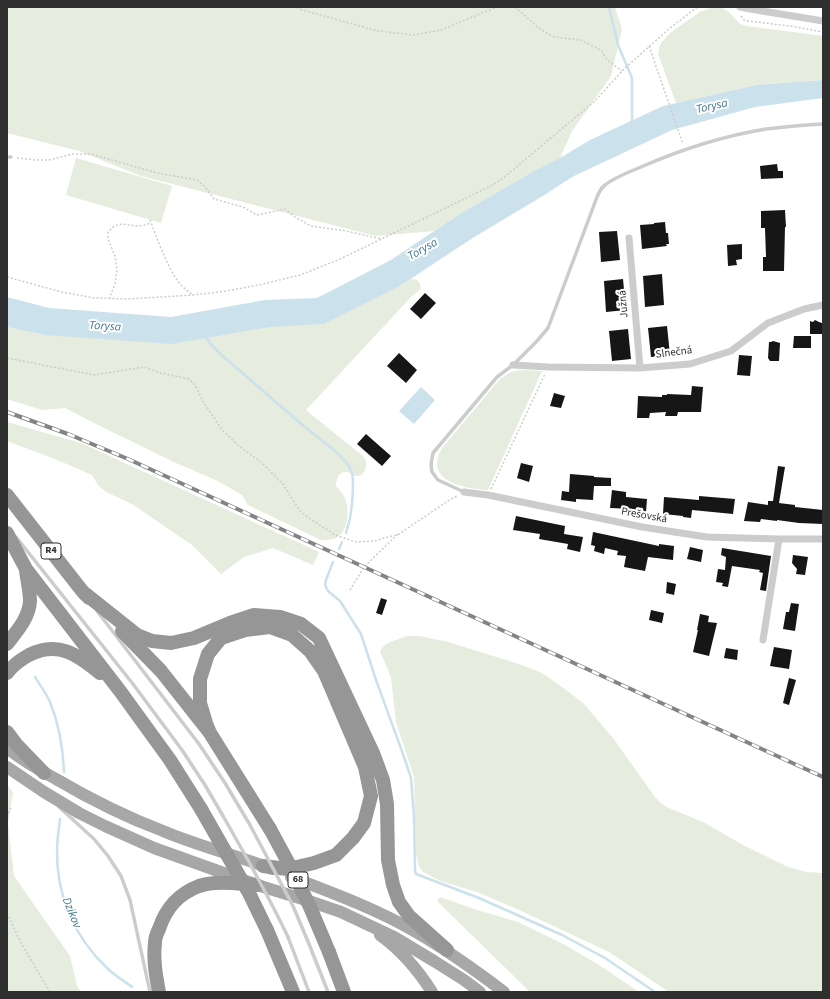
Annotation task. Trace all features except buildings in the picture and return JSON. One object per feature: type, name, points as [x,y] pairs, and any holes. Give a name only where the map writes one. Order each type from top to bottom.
[{"type":"highway","name":"R4","points":[[7,495],[82,592]]},
{"type":"highway","points":[[9,532],[26,569],[120,691],[170,760],[201,809],[249,893],[267,930],[293,992]]},
{"type":"highway","points":[[7,644],[22,625],[27,613],[30,601],[26,569]]},
{"type":"highway","points":[[82,592],[161,671],[210,733],[270,829],[289,864],[310,907],[344,992]]},
{"type":"highway","points":[[82,592],[137,635],[152,641],[171,643],[194,638],[254,616],[280,617],[301,624],[319,638],[373,752],[383,780],[387,804],[388,860],[391,879],[399,902],[409,916],[447,950]]},
{"type":"highway","points":[[210,733],[200,702],[200,679],[208,654],[222,638],[246,630],[270,627],[292,635],[310,651],[324,671],[366,766],[371,796],[364,823],[353,838],[336,854],[314,863],[288,869],[263,866]]},
{"type":"highway","points":[[7,673],[10,668],[19,661],[32,654],[42,650],[54,648],[64,650],[75,655],[87,663],[120,691]]},
{"type":"highway","points":[[7,732],[16,744],[44,773]]},
{"type":"highway","points":[[159,992],[155,965],[155,942],[162,919],[171,904],[182,894],[200,886],[220,883],[257,885]]},
{"type":"main road","name":"68","points":[[7,748],[26,762],[80,793],[163,832],[263,866],[351,900],[385,916],[415,931],[447,950],[504,992]]},
{"type":"main road","name":"68","points":[[7,767],[44,792],[78,818],[105,826],[154,848],[257,885],[309,900],[341,912],[394,937],[434,961],[480,992]]},
{"type":"main road","points":[[341,912],[381,936],[422,976],[432,992]]},
{"type":"street","points":[[740,9],[750,9],[823,21]]},
{"type":"street","name":"Južná","points":[[628,238],[640,368]]},
{"type":"street","name":"Slnečná","points":[[513,365],[640,368],[690,364],[731,351],[768,323],[804,309],[823,305]]},
{"type":"street","name":"Prešovská","points":[[464,492],[488,495],[642,527],[707,537],[823,539]]},
{"type":"street","points":[[763,640],[779,539]]},
{"type":"lane","points":[[464,492],[438,480],[432,472],[431,464],[433,453],[496,377],[513,365],[548,328],[597,197],[604,185],[646,165],[685,150],[720,140],[765,130],[823,124]]},
{"type":"lane","name":"R4","points":[[9,532],[133,684],[182,750],[205,785],[269,899],[288,937],[309,992]]},
{"type":"lane","name":"R4","points":[[82,592],[92,604]]},
{"type":"lane","points":[[96,610],[199,744],[225,783],[250,825],[293,906],[328,992]]},
{"type":"lane","points":[[78,818],[104,850],[121,876],[130,900],[150,992]]},
{"type":"path","points":[[296,7],[378,31],[414,35],[441,30],[497,7]]},
{"type":"path","points":[[515,7],[540,29],[554,38],[581,40],[602,51],[607,60],[622,71]]},
{"type":"path","points":[[7,277],[62,292],[94,298],[128,299],[193,296],[246,288],[300,274],[338,260],[502,180],[594,102],[622,71],[649,46],[696,8],[700,7]]},
{"type":"path","points":[[740,9],[744,20],[748,22],[796,27],[823,32]]},
{"type":"path","points":[[649,46],[684,147]]},
{"type":"path","points":[[9,157],[49,160],[72,154],[91,154],[157,173],[197,180],[205,187],[214,199],[243,207],[257,215],[285,209],[295,218],[311,226],[346,231],[382,239]]},
{"type":"path","points":[[109,299],[115,284],[117,270],[115,256],[108,239],[108,232],[112,227],[117,225],[144,225],[150,221],[172,270],[180,284],[193,296]]},
{"type":"path","points":[[7,358],[94,375],[144,367],[161,373],[189,379],[195,385],[204,403],[222,430],[239,446],[261,462],[283,484],[300,511],[309,518],[335,534],[356,542],[374,541],[399,534]]},
{"type":"path","points":[[488,495],[548,367]]},
{"type":"path","points":[[350,590],[364,567],[399,534],[464,492]]},
{"type":"path","points":[[7,817],[11,808]]},
{"type":"path","points":[[7,913],[20,940],[50,992]]},
{"type":"shaded area","points":[[7,7],[615,7],[622,29],[611,76],[572,131],[560,158],[534,171],[458,215],[434,231],[376,236],[141,176],[79,151],[7,133]]},
{"type":"shaded area","points":[[713,7],[721,7],[729,12],[740,24],[746,26],[823,36],[823,80],[756,85],[676,103],[658,54],[660,45],[670,33],[700,12]]},
{"type":"shaded area","points":[[76,158],[172,186],[161,223],[66,195]]},
{"type":"shaded area","points":[[411,279],[418,281],[421,289],[412,296],[306,410],[364,457],[366,462],[366,468],[362,474],[355,476],[347,472],[343,472],[337,479],[336,486],[346,500],[348,514],[344,529],[338,537],[334,539],[321,540],[248,505],[242,495],[218,481],[176,463],[65,408],[42,410],[7,399],[7,327],[45,335],[324,324]]},
{"type":"shaded area","points":[[521,370],[542,371],[488,490],[465,487],[448,481],[440,473],[437,462],[442,448],[500,379],[511,372]]},
{"type":"shaded area","points":[[7,422],[81,443],[319,552],[313,565],[273,548],[244,557],[221,574],[192,545],[132,504],[106,492],[98,485],[92,475],[7,441]]},
{"type":"shaded area","points":[[407,636],[420,636],[448,642],[522,665],[542,673],[583,703],[613,738],[655,797],[662,804],[705,823],[743,845],[788,867],[806,872],[823,873],[823,992],[669,992],[609,952],[517,909],[477,892],[440,881],[423,872],[419,867],[416,853],[414,777],[396,722],[391,677],[380,651],[384,645]]},
{"type":"shaded area","points":[[7,784],[13,793],[8,823],[14,876],[70,956],[77,986],[81,992],[7,992]]},
{"type":"shaded area","points":[[440,897],[518,922],[565,945],[599,965],[639,992],[530,992],[438,902],[437,900]]},
{"type":"water","name":"Torysa","points":[[823,80],[823,98],[755,107],[672,130],[572,177],[471,239],[400,286],[324,324],[269,327],[171,344],[45,335],[7,327],[7,297],[49,308],[171,317],[265,300],[317,298],[391,260],[458,215],[534,171],[560,158],[590,140],[663,106],[756,85]]},
{"type":"water","points":[[421,387],[435,400],[414,424],[399,411]]},
{"type":"waterway","points":[[609,7],[618,45],[632,78],[632,123]]},
{"type":"waterway","points":[[205,336],[225,358],[333,449],[348,465],[352,474],[353,486],[350,520],[346,533]]},
{"type":"waterway","points":[[339,549],[342,542]]},
{"type":"waterway","points":[[333,562],[325,585],[328,591],[340,601],[361,634],[411,778],[416,874],[479,898],[562,935],[605,958],[655,992]]},
{"type":"waterway","name":"Dzikov","points":[[35,677],[45,692],[56,719],[62,745],[64,772]]},
{"type":"waterway","name":"Dzikov","points":[[60,819],[57,845],[58,866],[60,883],[69,914],[76,929],[95,956],[110,971],[132,987]]},
{"type":"railway","points":[[7,412],[68,434],[128,459],[823,777]]}]
